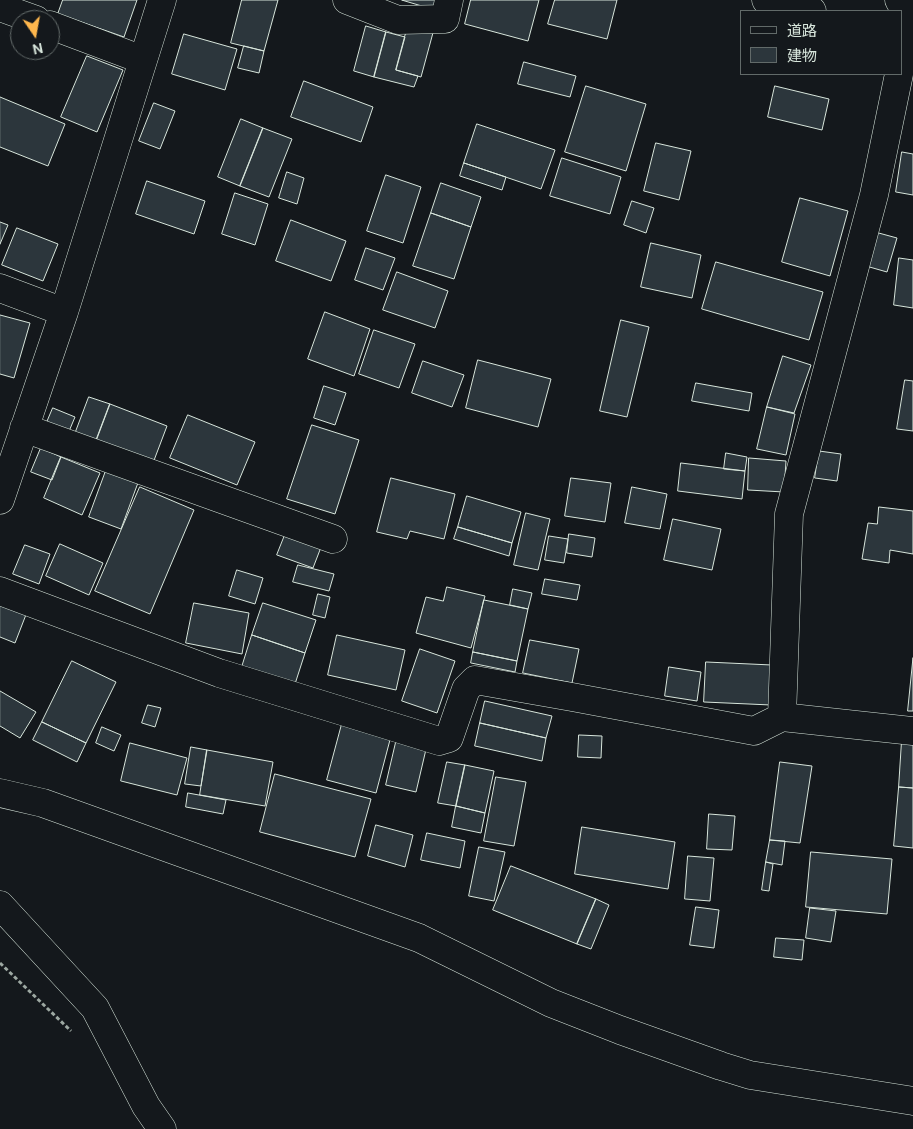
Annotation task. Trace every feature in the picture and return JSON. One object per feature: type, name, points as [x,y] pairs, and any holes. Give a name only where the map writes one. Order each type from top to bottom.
[{"type":"street","points":[[0,500],[64,312],[162,0]]},
{"type":"street","points":[[347,0],[398,20],[445,19],[450,0]]},
{"type":"street","points":[[766,0],[807,10]]},
{"type":"street","points":[[899,0],[913,27],[903,61]]},
{"type":"street","points":[[60,29],[143,60]]},
{"type":"street","points":[[782,717],[790,514],[874,195],[898,75]]},
{"type":"street","points":[[0,288],[64,312]]},
{"type":"street","points":[[24,428],[333,539]]},
{"type":"street","points":[[0,591],[219,673],[439,741],[449,738],[466,689],[475,680],[754,731],[782,717],[913,731]]},
{"type":"street","points":[[0,793],[43,803],[419,938],[551,1003],[721,1066],[750,1075],[913,1101]]},
{"type":"street","points":[[0,905],[95,1008],[146,1106],[162,1129]]},
{"type":"path","points":[[0,963],[71,1032]]},
{"type":"building","points":[[63,0],[137,0],[124,37],[60,15]]},
{"type":"building","points":[[242,0],[278,0],[264,51],[231,43]]},
{"type":"building","points":[[402,0],[443,0],[440,11]]},
{"type":"building","points":[[471,0],[539,0],[528,41],[465,24]]},
{"type":"building","points":[[555,0],[617,0],[607,39],[548,24]]},
{"type":"building","points":[[409,22],[434,29],[421,77],[396,70]]},
{"type":"building","points":[[366,26],[386,32],[374,77],[354,71]]},
{"type":"building","points":[[386,32],[405,37],[396,70],[418,76],[414,87],[374,77]]},
{"type":"building","points":[[184,34],[237,49],[225,90],[172,74]]},
{"type":"building","points":[[244,46],[264,51],[259,73],[238,68]]},
{"type":"building","points":[[87,56],[123,70],[97,132],[61,117]]},
{"type":"building","points":[[524,62],[576,76],[570,97],[518,84]]},
{"type":"building","points":[[304,81],[373,107],[361,142],[291,117]]},
{"type":"building","points":[[586,86],[646,104],[626,171],[565,152]]},
{"type":"building","points":[[775,86],[829,99],[822,130],[768,117]]},
{"type":"building","points":[[0,97],[65,124],[48,166],[0,147]]},
{"type":"building","points":[[154,103],[175,111],[160,149],[139,141]]},
{"type":"building","points":[[241,119],[263,128],[240,186],[218,177]]},
{"type":"building","points":[[477,124],[555,150],[541,189],[464,163]]},
{"type":"building","points":[[263,128],[292,139],[269,197],[240,186]]},
{"type":"building","points":[[656,143],[691,151],[679,200],[644,191]]},
{"type":"building","points":[[902,152],[913,154],[913,195],[896,192]]},
{"type":"building","points":[[562,158],[621,177],[610,214],[550,196]]},
{"type":"building","points":[[464,163],[506,177],[502,190],[460,176]]},
{"type":"building","points":[[287,172],[304,178],[297,204],[279,198]]},
{"type":"building","points":[[386,175],[421,187],[403,243],[367,231]]},
{"type":"building","points":[[147,181],[205,201],[194,234],[136,214]]},
{"type":"building","points":[[441,183],[481,197],[471,227],[431,213]]},
{"type":"building","points":[[235,193],[268,204],[255,245],[222,234]]},
{"type":"building","points":[[800,198],[848,211],[830,276],[782,262]]},
{"type":"building","points":[[632,201],[654,208],[646,233],[624,225]]},
{"type":"building","points":[[431,213],[471,227],[454,279],[413,266]]},
{"type":"building","points":[[291,220],[346,241],[331,281],[276,261]]},
{"type":"building","points":[[0,222],[8,225],[0,244]]},
{"type":"building","points":[[17,228],[58,244],[43,281],[2,265]]},
{"type":"building","points":[[875,232],[897,238],[887,272],[866,266]]},
{"type":"building","points":[[651,243],[701,255],[692,298],[641,287]]},
{"type":"building","points":[[366,248],[395,258],[383,290],[355,280]]},
{"type":"building","points":[[899,258],[913,260],[913,308],[894,305]]},
{"type":"building","points":[[716,262],[823,292],[809,340],[702,309]]},
{"type":"building","points":[[397,272],[448,291],[435,328],[383,310]]},
{"type":"building","points":[[325,312],[370,329],[354,376],[308,359]]},
{"type":"building","points":[[0,315],[30,323],[14,378],[0,374]]},
{"type":"building","points":[[621,320],[649,327],[627,417],[600,411]]},
{"type":"building","points":[[374,330],[415,344],[399,388],[359,374]]},
{"type":"building","points":[[783,356],[811,365],[794,413],[767,407]]},
{"type":"building","points":[[478,360],[551,379],[538,427],[466,408]]},
{"type":"building","points":[[423,361],[464,375],[452,407],[412,393]]},
{"type":"building","points":[[905,380],[913,381],[913,431],[897,429]]},
{"type":"building","points":[[696,383],[752,393],[749,411],[692,401]]},
{"type":"building","points":[[324,386],[346,393],[335,425],[314,418]]},
{"type":"building","points":[[89,397],[110,404],[96,441],[75,434]]},
{"type":"building","points":[[110,404],[167,426],[153,463],[96,441]]},
{"type":"building","points":[[767,407],[795,414],[786,455],[757,449]]},
{"type":"building","points":[[53,408],[75,417],[67,436],[45,427]]},
{"type":"building","points":[[188,415],[255,442],[237,485],[170,458]]},
{"type":"building","points":[[312,425],[359,440],[335,514],[287,499]]},
{"type":"building","points":[[41,448],[61,457],[52,480],[31,472]]},
{"type":"building","points":[[819,451],[841,454],[837,481],[815,478]]},
{"type":"building","points":[[726,453],[747,457],[745,471],[724,469]]},
{"type":"building","points":[[61,457],[100,473],[82,515],[44,498]]},
{"type":"building","points":[[749,458],[786,461],[784,492],[748,490]]},
{"type":"building","points":[[681,463],[745,471],[742,499],[678,491]]},
{"type":"building","points":[[107,468],[139,480],[121,529],[89,517]]},
{"type":"building","points":[[391,478],[455,494],[444,539],[410,531],[407,539],[377,532]]},
{"type":"building","points":[[571,478],[611,483],[605,522],[565,516]]},
{"type":"building","points":[[140,487],[194,510],[150,614],[95,591]]},
{"type":"building","points":[[632,487],[667,494],[660,529],[625,523]]},
{"type":"building","points":[[467,496],[521,512],[512,543],[458,527]]},
{"type":"building","points":[[879,507],[913,511],[913,554],[890,550],[889,563],[862,559],[868,523],[877,524]]},
{"type":"building","points":[[526,513],[550,519],[538,570],[514,565]]},
{"type":"building","points":[[673,519],[721,529],[712,570],[664,560]]},
{"type":"building","points":[[458,527],[512,543],[509,556],[454,539]]},
{"type":"building","points":[[287,530],[323,542],[313,568],[277,555]]},
{"type":"building","points":[[569,534],[595,538],[592,557],[567,553]]},
{"type":"building","points":[[549,536],[568,539],[564,563],[545,560]]},
{"type":"building","points":[[60,544],[103,563],[89,595],[46,576]]},
{"type":"building","points":[[25,545],[50,554],[39,584],[13,574]]},
{"type":"building","points":[[298,565],[334,574],[329,591],[293,582]]},
{"type":"building","points":[[237,570],[263,578],[255,604],[229,596]]},
{"type":"building","points":[[545,579],[580,585],[577,600],[542,594]]},
{"type":"building","points":[[447,587],[485,596],[471,648],[416,633],[426,597],[443,601]]},
{"type":"building","points":[[513,589],[532,593],[528,609],[510,605]]},
{"type":"building","points":[[318,594],[330,597],[325,618],[313,615]]},
{"type":"building","points":[[484,600],[528,609],[517,661],[473,652]]},
{"type":"building","points":[[0,602],[27,612],[15,643],[0,637]]},
{"type":"building","points":[[194,603],[249,613],[242,654],[186,643]]},
{"type":"building","points":[[263,603],[316,620],[305,653],[252,635]]},
{"type":"building","points":[[252,635],[305,653],[295,684],[242,667]]},
{"type":"building","points":[[337,635],[405,650],[396,690],[328,675]]},
{"type":"building","points":[[530,640],[579,649],[572,683],[523,673]]},
{"type":"building","points":[[420,649],[455,661],[437,713],[402,701]]},
{"type":"building","points":[[473,652],[517,661],[515,672],[471,663]]},
{"type":"building","points":[[913,658],[913,711],[908,711]]},
{"type":"building","points":[[72,661],[116,682],[86,743],[42,722]]},
{"type":"building","points":[[706,662],[772,665],[771,705],[704,702]]},
{"type":"building","points":[[669,667],[701,672],[697,701],[665,696]]},
{"type":"building","points":[[0,691],[36,712],[20,738],[0,726]]},
{"type":"building","points":[[485,701],[552,716],[546,738],[480,723]]},
{"type":"building","points":[[148,705],[161,708],[155,727],[142,723]]},
{"type":"building","points":[[42,722],[86,743],[77,762],[33,740]]},
{"type":"building","points":[[480,723],[546,738],[542,761],[475,746]]},
{"type":"building","points":[[342,724],[391,736],[376,793],[327,780]]},
{"type":"building","points":[[102,727],[121,735],[114,751],[96,743]]},
{"type":"building","points":[[579,735],[602,736],[601,758],[578,757]]},
{"type":"building","points":[[397,738],[427,745],[416,792],[386,785]]},
{"type":"building","points":[[902,740],[913,741],[913,788],[899,787]]},
{"type":"building","points":[[130,743],[187,758],[177,795],[121,781]]},
{"type":"building","points":[[191,747],[207,750],[201,786],[185,784]]},
{"type":"building","points":[[207,750],[273,762],[265,806],[200,795]]},
{"type":"building","points":[[447,762],[465,765],[456,806],[438,803]]},
{"type":"building","points":[[780,762],[812,766],[800,843],[770,840]]},
{"type":"building","points":[[465,765],[494,771],[485,813],[456,806]]},
{"type":"building","points":[[275,774],[371,799],[355,857],[260,832]]},
{"type":"building","points":[[496,777],[526,782],[514,846],[484,841]]},
{"type":"building","points":[[899,787],[913,788],[913,848],[894,846]]},
{"type":"building","points":[[188,793],[226,800],[223,814],[186,807]]},
{"type":"building","points":[[456,806],[485,813],[481,833],[452,827]]},
{"type":"building","points":[[709,814],[735,816],[732,850],[707,849]]},
{"type":"building","points":[[376,825],[413,835],[405,867],[368,856]]},
{"type":"building","points":[[582,827],[675,842],[668,889],[575,874]]},
{"type":"building","points":[[427,833],[465,841],[460,868],[421,860]]},
{"type":"building","points":[[770,840],[785,841],[782,865],[766,862]]},
{"type":"building","points":[[479,847],[505,852],[494,901],[469,896]]},
{"type":"building","points":[[811,852],[892,859],[887,914],[806,907]]},
{"type":"building","points":[[688,856],[714,858],[710,901],[685,899]]},
{"type":"building","points":[[766,862],[773,864],[769,891],[762,890]]},
{"type":"building","points":[[511,866],[596,899],[577,944],[493,910]]},
{"type":"building","points":[[596,899],[609,905],[591,949],[577,944]]},
{"type":"building","points":[[696,907],[719,910],[714,948],[690,945]]},
{"type":"building","points":[[810,908],[836,911],[831,942],[806,938]]},
{"type":"building","points":[[776,938],[804,940],[802,960],[774,957]]}]
